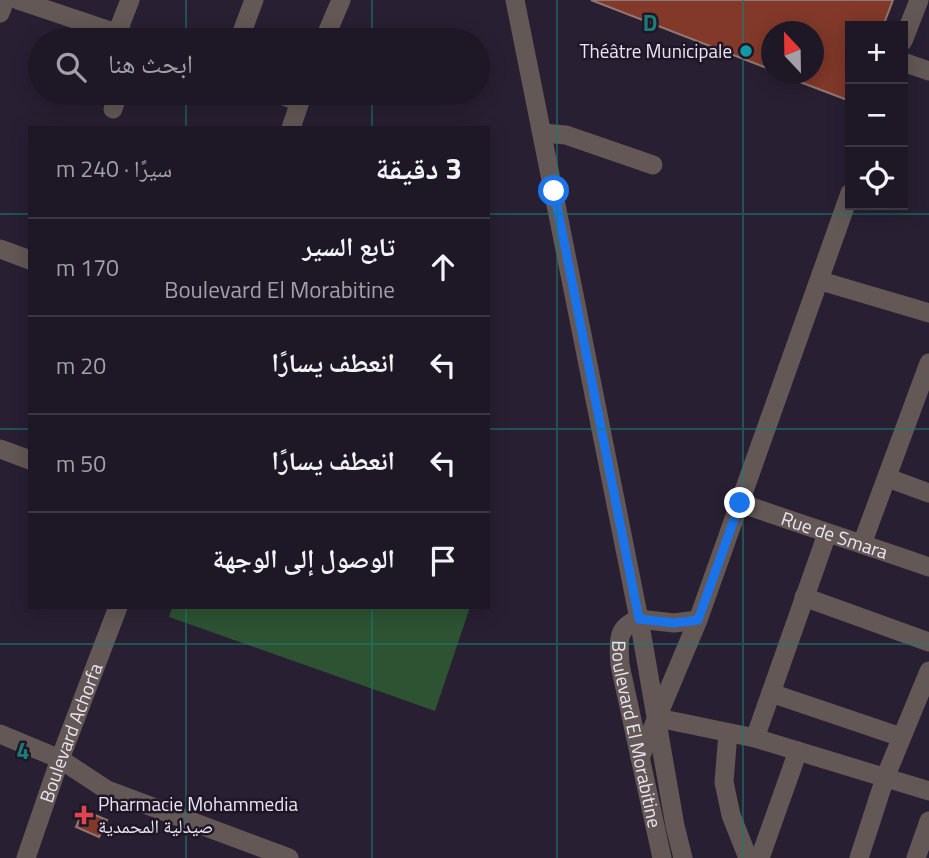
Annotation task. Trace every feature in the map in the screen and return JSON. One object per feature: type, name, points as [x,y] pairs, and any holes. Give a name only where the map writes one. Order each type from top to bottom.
[{"type":"street","points":[[0,13],[5,0]]},
{"type":"street","points":[[19,0],[102,28]]},
{"type":"street","points":[[130,0],[131,28]]},
{"type":"street","points":[[244,28],[254,0]]},
{"type":"street","points":[[329,28],[341,0]]},
{"type":"street","name":"Boulevard El Morabitine","points":[[515,0],[639,619],[683,858]]},
{"type":"street","points":[[908,28],[919,0]]},
{"type":"street","points":[[908,64],[929,71]]},
{"type":"street","points":[[292,126],[299,105]]},
{"type":"street","points":[[542,133],[566,135],[653,165]]},
{"type":"street","points":[[640,758],[698,620],[845,208]]},
{"type":"street","points":[[0,248],[28,259]]},
{"type":"street","points":[[821,281],[929,313]]},
{"type":"street","points":[[862,544],[929,363]]},
{"type":"street","points":[[0,449],[28,459]]},
{"type":"street","points":[[888,478],[929,493]]},
{"type":"street","name":"Rue de Smara","points":[[740,503],[929,567]]},
{"type":"street","points":[[755,738],[827,534]]},
{"type":"street","points":[[804,597],[929,642]]},
{"type":"street","name":"Boulevard Achorfa","points":[[26,858],[60,759],[117,609]]},
{"type":"street","points":[[639,619],[674,623],[698,620]]},
{"type":"street","name":"Boulevard El Morabitine","points":[[639,619],[628,623],[622,630],[620,665],[662,858]]},
{"type":"street","points":[[859,858],[885,778],[929,671]]},
{"type":"street","points":[[771,693],[901,737]]},
{"type":"street","points":[[658,718],[755,738],[929,791]]},
{"type":"street","points":[[728,733],[724,782],[731,814],[748,858]]},
{"type":"street","points":[[0,734],[60,759],[107,790],[289,858]]},
{"type":"street","points":[[760,858],[798,751]]},
{"type":"street","points":[[916,858],[929,821]]},
{"type":"green space","points":[[171,609],[469,609],[435,711],[169,617]]},
{"type":"building","name":"Théâtre Municipale","points":[[591,0],[893,0],[885,21],[845,21],[845,99],[805,84],[824,84],[824,21],[761,21],[761,66]]},
{"type":"building","points":[[83,810],[107,820],[99,837],[76,827]]},
{"type":"place","name":"Théâtre Municipale","points":[[746,51]]},
{"type":"place","name":"Pharmacie Mohammedia صيدلية المحمدية","points":[[84,815]]},
{"type":"route","points":[[554,191],[639,619],[674,623],[698,620],[740,503]]}]
